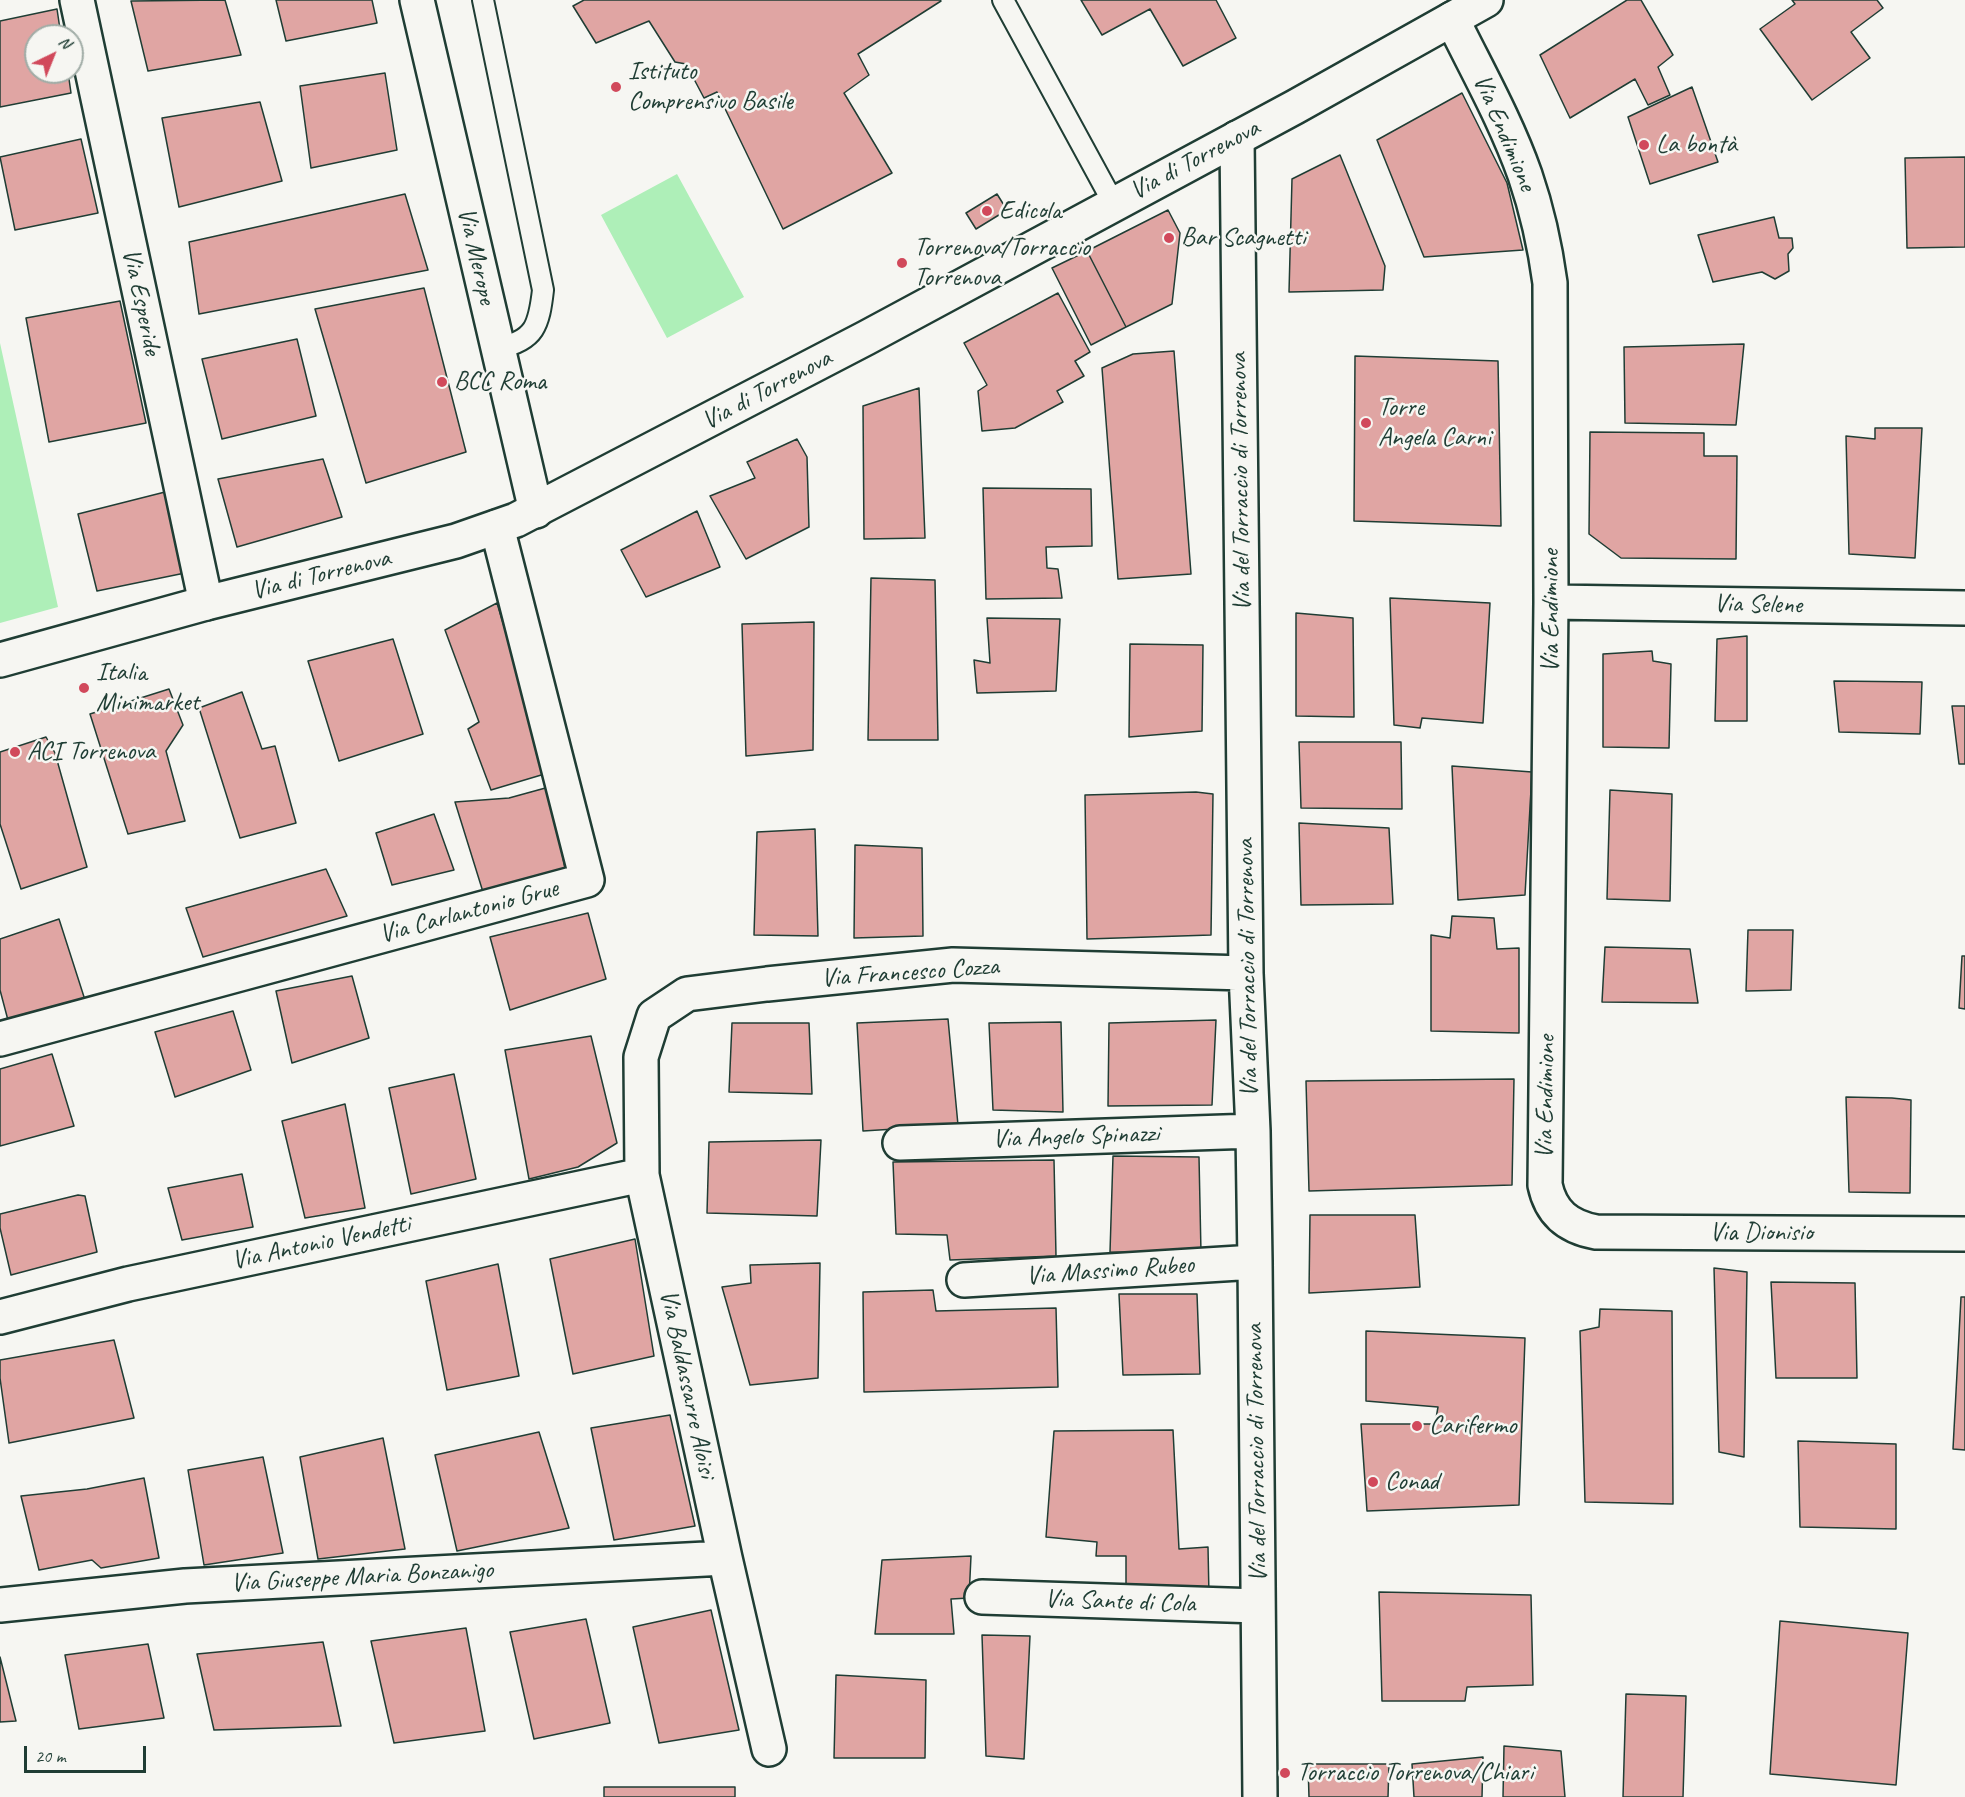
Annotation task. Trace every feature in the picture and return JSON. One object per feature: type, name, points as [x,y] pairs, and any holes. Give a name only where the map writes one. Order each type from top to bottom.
[{"type":"street","name":"Via Esperide","points":[[77,0],[206,603]]},
{"type":"street","name":"Via Merope","points":[[417,0],[536,511]]},
{"type":"street","name":"Via di Torrenova","points":[[0,660],[206,603],[456,540],[536,511],[866,338],[1237,138],[1486,0]]},
{"type":"street","name":"Via Endimione","points":[[1452,19],[1515,149],[1535,207],[1547,263],[1550,305],[1551,603],[1545,1185],[1553,1208],[1561,1217]]},
{"type":"street","name":"Via del Torraccio di Torrenova","points":[[1237,138],[1246,973],[1253,1131],[1260,1797]]},
{"type":"street","name":"Via Carlantonio Grue","points":[[0,1039],[586,880],[496,527]]},
{"type":"street","name":"Via Selene","points":[[1551,603],[1965,608]]},
{"type":"street","name":"Via Francesco Cozza","points":[[654,1016],[687,994],[953,965],[1246,973]]},
{"type":"street","name":"Via Baldassarre Aloisi","points":[[654,1016],[641,1057],[642,1174],[769,1749]]},
{"type":"street","name":"Via Angelo Spinazzi","points":[[900,1143],[1253,1131]]},
{"type":"street","name":"Via Antonio Vendetti","points":[[0,1317],[128,1284],[642,1174]]},
{"type":"street","name":"Via Dionisio","points":[[1561,1217],[1572,1225],[1596,1232],[1965,1234]]},
{"type":"street","name":"Via Massimo Rubeo","points":[[964,1280],[1255,1262]]},
{"type":"street","name":"Via Giuseppe Maria Bonzanigo","points":[[0,1605],[184,1586],[725,1558]]},
{"type":"street","name":"Via Sante di Cola","points":[[982,1597],[1258,1606]]},
{"type":"lane","points":[[483,0],[543,290],[539,321],[534,330],[524,340],[498,348]]},
{"type":"lane","points":[[1003,0],[1114,204]]},
{"type":"green space","points":[[677,174],[744,297],[667,338],[601,215]]},
{"type":"green space","points":[[0,343],[58,607],[0,623]]},
{"type":"building","points":[[225,0],[241,55],[148,71],[131,1]]},
{"type":"building","points":[[276,0],[372,0],[377,23],[286,41]]},
{"type":"building","points":[[584,0],[941,1],[858,54],[869,75],[844,93],[892,173],[783,229],[717,92],[704,98],[686,64],[675,62],[649,21],[596,43],[573,6]]},
{"type":"building","points":[[1081,0],[1216,0],[1236,38],[1183,66],[1150,9],[1102,35]]},
{"type":"building","points":[[1627,0],[1641,0],[1673,55],[1658,67],[1670,95],[1648,105],[1635,79],[1570,118],[1540,55]]},
{"type":"building","points":[[1792,0],[1877,0],[1883,8],[1851,32],[1870,58],[1812,100],[1760,29],[1795,4]]},
{"type":"building","points":[[57,9],[59,24],[24,24],[24,84],[70,84],[71,93],[0,107],[0,21]]},
{"type":"building","points":[[385,73],[397,150],[311,168],[300,86]]},
{"type":"building","points":[[1692,87],[1718,162],[1650,184],[1628,117]]},
{"type":"building","points":[[1462,93],[1507,183],[1523,250],[1424,257],[1377,140]]},
{"type":"building","points":[[260,102],[282,181],[179,207],[162,118]]},
{"type":"building","points":[[81,139],[98,213],[15,230],[0,157]]},
{"type":"building","points":[[1340,155],[1385,266],[1383,290],[1289,292],[1292,179]]},
{"type":"building","points":[[1965,157],[1965,247],[1907,248],[1905,158]]},
{"type":"building","points":[[405,194],[428,270],[199,314],[189,242]]},
{"type":"building","name":"Edicola","points":[[997,194],[1007,210],[976,229],[966,213]]},
{"type":"building","points":[[1168,210],[1180,233],[1172,304],[1126,327],[1087,251]]},
{"type":"building","points":[[1774,217],[1779,238],[1792,238],[1793,248],[1788,254],[1789,271],[1775,279],[1762,272],[1713,282],[1698,235]]},
{"type":"building","points":[[1087,251],[1126,327],[1091,345],[1052,268]]},
{"type":"building","points":[[424,288],[466,452],[366,483],[315,309]]},
{"type":"building","points":[[1058,293],[1090,352],[1075,361],[1084,376],[1057,391],[1063,402],[1015,428],[982,431],[978,391],[987,385],[964,343]]},
{"type":"building","points":[[120,301],[146,423],[49,442],[26,318]]},
{"type":"building","points":[[297,339],[316,416],[222,439],[202,359]]},
{"type":"building","points":[[1744,344],[1736,425],[1625,423],[1624,347]]},
{"type":"building","points":[[1174,351],[1191,574],[1118,579],[1102,368],[1133,354]]},
{"type":"building","points":[[1355,356],[1498,361],[1501,526],[1354,521]]},
{"type":"building","points":[[919,388],[925,538],[864,539],[863,406]]},
{"type":"building","points":[[1875,428],[1922,428],[1915,558],[1849,554],[1846,436],[1875,439]]},
{"type":"building","points":[[1590,432],[1704,433],[1704,456],[1737,456],[1736,559],[1621,558],[1589,534]]},
{"type":"building","points":[[797,439],[807,457],[809,527],[746,559],[710,496],[755,478],[747,462]]},
{"type":"building","points":[[323,459],[342,517],[237,547],[218,479]]},
{"type":"building","points":[[983,488],[1091,489],[1092,546],[1046,547],[1047,568],[1058,569],[1062,598],[986,599]]},
{"type":"building","points":[[165,492],[185,573],[97,591],[78,514]]},
{"type":"building","points":[[697,511],[720,567],[646,597],[621,550]]},
{"type":"building","points":[[871,578],[935,580],[938,740],[868,740]]},
{"type":"building","points":[[1390,598],[1490,603],[1483,723],[1422,718],[1420,728],[1394,725]]},
{"type":"building","points":[[497,603],[548,773],[491,790],[468,729],[479,722],[445,630]]},
{"type":"building","points":[[1296,613],[1353,618],[1354,717],[1296,716]]},
{"type":"building","points":[[987,618],[1060,619],[1056,691],[977,693],[974,660],[990,663]]},
{"type":"building","points":[[814,622],[813,750],[746,756],[742,624]]},
{"type":"building","points":[[1747,636],[1747,721],[1715,721],[1717,639]]},
{"type":"building","points":[[393,639],[423,734],[339,761],[308,661]]},
{"type":"building","points":[[1130,644],[1203,645],[1202,731],[1129,737]]},
{"type":"building","points":[[1652,651],[1653,661],[1671,664],[1669,748],[1603,747],[1603,654]]},
{"type":"building","points":[[1834,681],[1922,682],[1920,734],[1839,732]]},
{"type":"building","points":[[169,689],[183,725],[166,751],[185,821],[128,834],[90,714]]},
{"type":"building","points":[[242,692],[262,749],[275,746],[296,823],[240,838],[199,708]]},
{"type":"building","points":[[1952,706],[1965,706],[1965,764],[1959,764]]},
{"type":"building","points":[[46,737],[55,753],[87,867],[21,889],[0,824],[0,752]]},
{"type":"building","points":[[1299,742],[1401,742],[1402,809],[1301,808]]},
{"type":"building","points":[[1452,766],[1532,772],[1525,895],[1458,900]]},
{"type":"building","points":[[549,787],[565,868],[483,892],[455,802],[509,798]]},
{"type":"building","points":[[1610,790],[1672,794],[1670,901],[1607,899]]},
{"type":"building","points":[[1196,792],[1213,794],[1211,935],[1087,939],[1085,795]]},
{"type":"building","points":[[434,814],[454,870],[392,885],[376,833]]},
{"type":"building","points":[[1299,823],[1389,828],[1393,904],[1301,905]]},
{"type":"building","points":[[815,829],[818,936],[754,935],[757,832]]},
{"type":"building","points":[[855,845],[922,848],[923,936],[854,938]]},
{"type":"building","points":[[326,869],[347,916],[203,957],[186,908]]},
{"type":"building","points":[[588,913],[606,979],[510,1010],[490,937]]},
{"type":"building","points":[[1452,916],[1494,918],[1497,949],[1519,948],[1519,1033],[1431,1031],[1431,935],[1450,938]]},
{"type":"building","points":[[59,919],[85,1000],[9,1024],[0,990],[0,939]]},
{"type":"building","points":[[1748,930],[1793,930],[1791,990],[1746,991]]},
{"type":"building","points":[[1605,947],[1690,949],[1698,1003],[1602,1002]]},
{"type":"building","points":[[1962,956],[1965,956],[1965,1009],[1959,1008]]},
{"type":"building","points":[[352,976],[369,1038],[292,1063],[276,991]]},
{"type":"building","points":[[233,1011],[251,1070],[175,1097],[155,1032]]},
{"type":"building","points":[[948,1019],[958,1125],[863,1131],[857,1023]]},
{"type":"building","points":[[1216,1020],[1212,1105],[1108,1106],[1109,1023]]},
{"type":"building","points":[[1061,1022],[1063,1112],[993,1110],[989,1023]]},
{"type":"building","points":[[732,1023],[809,1023],[812,1094],[729,1092]]},
{"type":"building","points":[[591,1036],[617,1143],[578,1167],[529,1179],[505,1050]]},
{"type":"building","points":[[52,1054],[74,1126],[0,1146],[0,1069]]},
{"type":"building","points":[[454,1074],[476,1179],[411,1194],[389,1088]]},
{"type":"building","points":[[1514,1079],[1512,1185],[1309,1191],[1306,1081]]},
{"type":"building","points":[[1846,1097],[1911,1100],[1910,1193],[1849,1192]]},
{"type":"building","points":[[345,1104],[365,1208],[305,1218],[282,1121]]},
{"type":"building","points":[[821,1140],[817,1216],[707,1213],[709,1142]]},
{"type":"building","points":[[1113,1156],[1199,1157],[1201,1253],[1110,1252]]},
{"type":"building","points":[[1054,1160],[1056,1256],[950,1260],[947,1235],[896,1234],[893,1162]]},
{"type":"building","points":[[242,1174],[253,1227],[182,1240],[168,1188]]},
{"type":"building","points":[[78,1195],[85,1196],[97,1252],[11,1275],[0,1228],[0,1214]]},
{"type":"building","points":[[1310,1215],[1415,1215],[1420,1287],[1309,1293]]},
{"type":"building","points":[[635,1239],[654,1356],[573,1374],[550,1259]]},
{"type":"building","points":[[820,1263],[818,1378],[750,1385],[722,1287],[751,1283],[750,1265]]},
{"type":"building","points":[[498,1264],[519,1376],[447,1390],[426,1281]]},
{"type":"building","points":[[1714,1268],[1747,1272],[1744,1457],[1719,1452]]},
{"type":"building","points":[[1771,1282],[1855,1283],[1857,1378],[1776,1378]]},
{"type":"building","points":[[933,1290],[936,1311],[1056,1308],[1058,1387],[864,1392],[863,1292]]},
{"type":"building","points":[[1119,1294],[1197,1294],[1200,1374],[1123,1375]]},
{"type":"building","points":[[1961,1297],[1965,1297],[1965,1450],[1953,1449]]},
{"type":"building","points":[[1600,1309],[1672,1311],[1673,1504],[1585,1502],[1580,1331],[1599,1327]]},
{"type":"building","points":[[1366,1331],[1525,1338],[1519,1505],[1367,1511],[1361,1424],[1435,1424],[1438,1407],[1366,1401]]},
{"type":"building","points":[[114,1340],[134,1418],[9,1443],[0,1378],[0,1360]]},
{"type":"building","points":[[670,1415],[695,1526],[614,1540],[591,1428]]},
{"type":"building","points":[[1173,1430],[1179,1549],[1208,1547],[1209,1596],[1126,1591],[1126,1556],[1096,1556],[1097,1542],[1046,1537],[1054,1431]]},
{"type":"building","points":[[539,1432],[569,1528],[457,1551],[435,1455]]},
{"type":"building","points":[[383,1438],[405,1549],[318,1559],[300,1457]]},
{"type":"building","points":[[1798,1441],[1896,1444],[1896,1529],[1800,1527]]},
{"type":"building","points":[[263,1457],[283,1553],[204,1565],[188,1470]]},
{"type":"building","points":[[144,1478],[159,1558],[101,1568],[92,1560],[39,1570],[21,1496],[87,1489]]},
{"type":"building","points":[[971,1556],[969,1598],[951,1599],[954,1634],[875,1634],[882,1560]]},
{"type":"building","points":[[1379,1592],[1531,1595],[1533,1685],[1467,1687],[1465,1701],[1382,1701]]},
{"type":"building","points":[[711,1610],[739,1730],[659,1743],[633,1627]]},
{"type":"building","points":[[586,1619],[610,1723],[534,1739],[510,1632]]},
{"type":"building","points":[[1780,1621],[1908,1633],[1896,1785],[1770,1774]]},
{"type":"building","points":[[466,1628],[485,1731],[394,1743],[371,1641]]},
{"type":"building","points":[[982,1635],[1030,1636],[1024,1759],[986,1756]]},
{"type":"building","points":[[323,1642],[341,1726],[214,1730],[197,1654]]},
{"type":"building","points":[[148,1644],[164,1718],[79,1729],[65,1655]]},
{"type":"building","points":[[0,1657],[16,1721],[0,1722]]},
{"type":"building","points":[[836,1675],[926,1680],[925,1758],[834,1758]]},
{"type":"building","points":[[1626,1694],[1686,1696],[1683,1797],[1623,1797]]},
{"type":"building","points":[[1504,1746],[1561,1751],[1565,1797],[1503,1797]]},
{"type":"building","points":[[1483,1757],[1482,1797],[1414,1797],[1412,1764]]},
{"type":"building","points":[[1308,1764],[1389,1764],[1388,1797],[1309,1797]]},
{"type":"building","points":[[604,1787],[735,1787],[735,1797],[604,1797]]},
{"type":"place","name":"Istituto Comprensivo Basile","points":[[616,87]]},
{"type":"place","name":"La bontà","points":[[1644,145]]},
{"type":"place","name":"Edicola","points":[[987,211]]},
{"type":"place","name":"Bar Scagnetti","points":[[1169,238]]},
{"type":"place","name":"Torrenova/Torraccio Torrenova","points":[[902,263]]},
{"type":"place","name":"BCC Roma","points":[[442,382]]},
{"type":"place","name":"Torre Angela Carni","points":[[1366,423]]},
{"type":"place","name":"Italia Minimarket","points":[[84,688]]},
{"type":"place","name":"ACI Torrenova","points":[[15,752]]},
{"type":"place","name":"Carifermo","points":[[1417,1426]]},
{"type":"place","name":"Conad","points":[[1373,1482]]},
{"type":"place","name":"Torraccio Torrenova/Chiari","points":[[1285,1773]]}]
